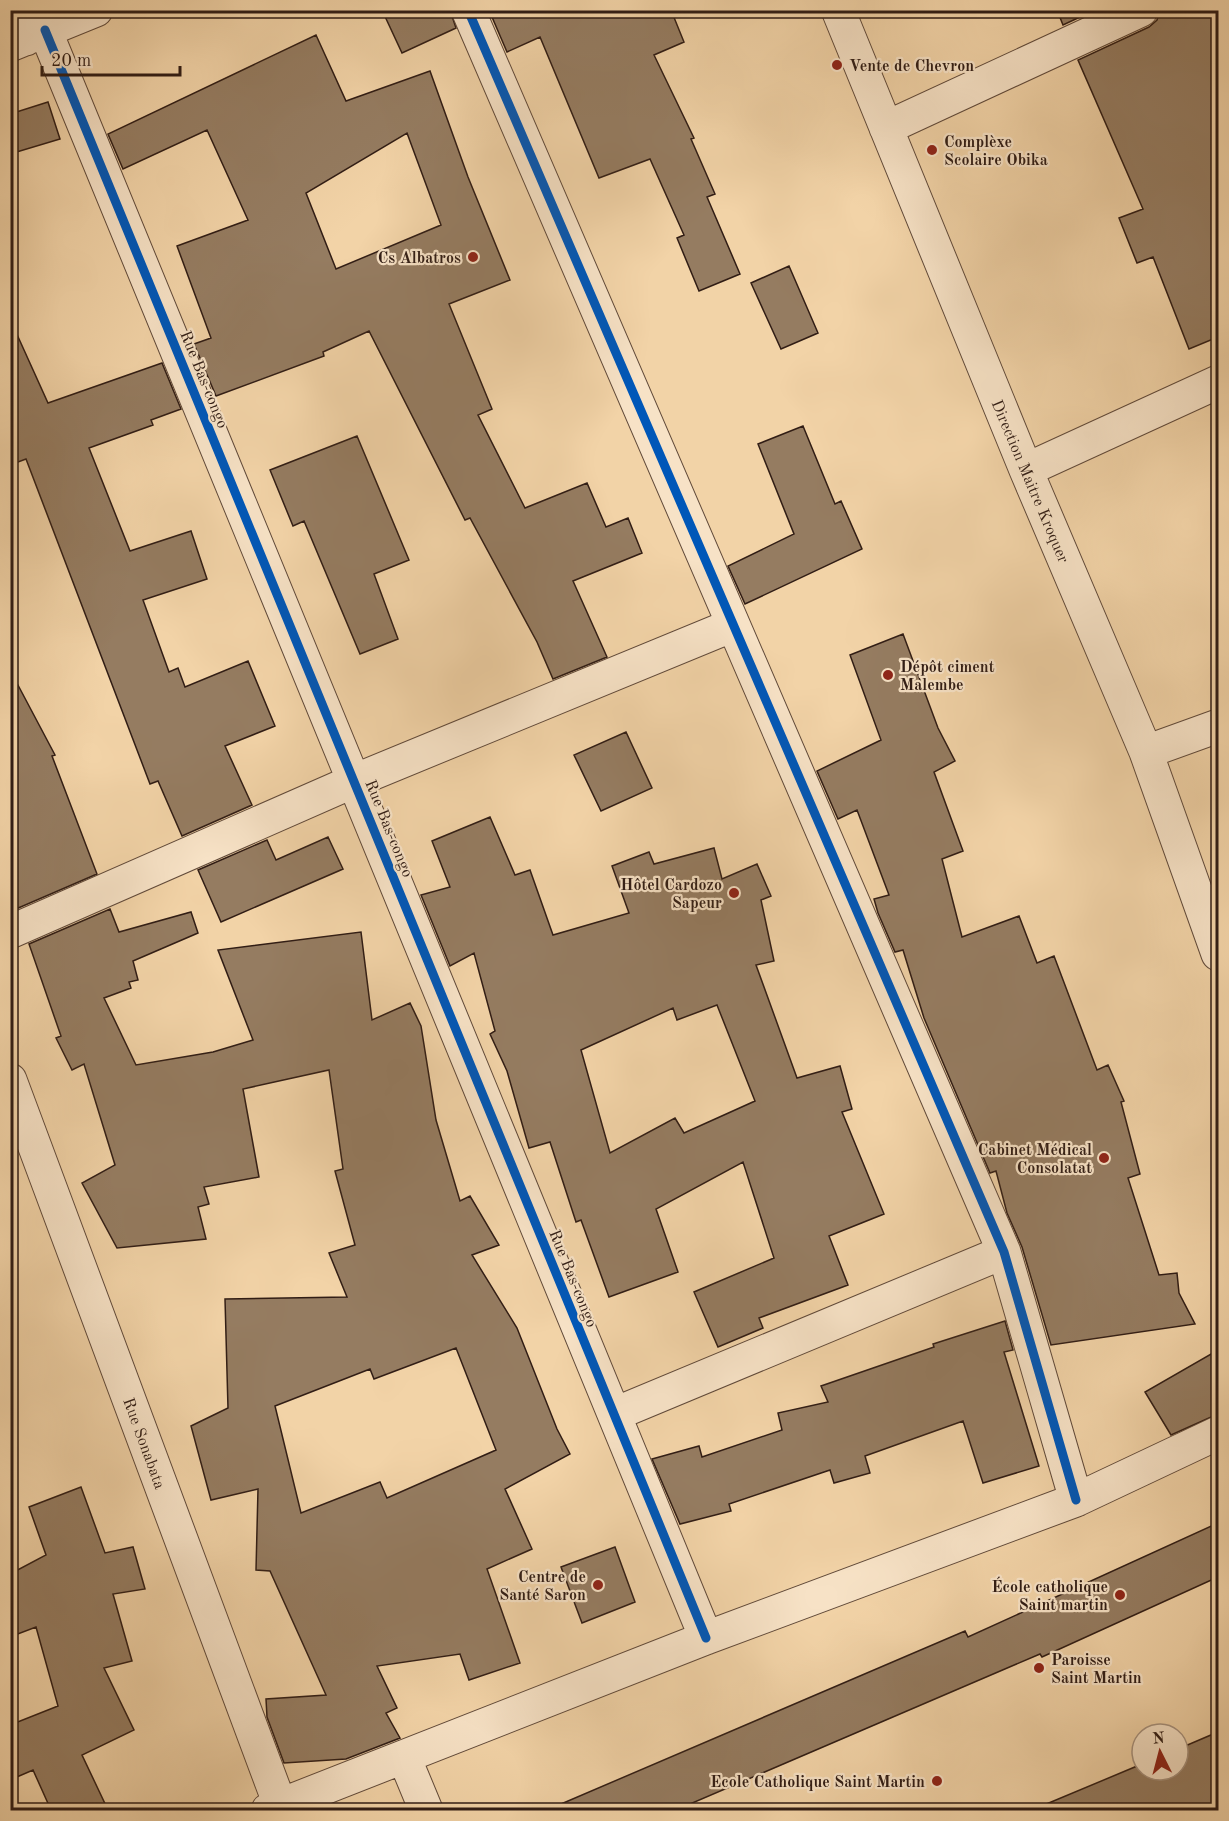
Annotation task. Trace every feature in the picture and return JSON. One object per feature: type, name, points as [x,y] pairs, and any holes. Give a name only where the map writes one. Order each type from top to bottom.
[{"type":"street","points":[[24,31],[96,10]]},
{"type":"street","points":[[468,10],[1004,1252],[1076,1500]]},
{"type":"street","name":"Direction Maitre Kroquer","points":[[838,10],[1026,470],[1146,752],[1218,954]]},
{"type":"street","points":[[886,128],[1142,10]]},
{"type":"street","name":"Rue Bas-congo","points":[[24,31],[354,781],[706,1638]]},
{"type":"street","points":[[1026,470],[1218,382]]},
{"type":"street","points":[[10,932],[354,781],[733,625]]},
{"type":"street","points":[[1146,752],[1218,726]]},
{"type":"street","name":"Rue Sonabata","points":[[10,1080],[274,1808]]},
{"type":"street","points":[[615,1414],[1004,1252]]},
{"type":"street","points":[[274,1808],[706,1638],[1076,1500],[1218,1433]]},
{"type":"street","points":[[404,1757],[426,1810]]},
{"type":"building","points":[[382,10],[450,10],[456,28],[402,53]]},
{"type":"building","points":[[489,10],[671,10],[684,42],[654,55],[694,138],[691,139],[715,194],[707,197],[740,274],[699,291],[677,238],[684,235],[650,159],[599,178],[540,37],[507,52]]},
{"type":"building","points":[[1057,10],[1095,10],[1063,25]]},
{"type":"building","points":[[1160,10],[1209,10],[1218,31],[1218,337],[1189,349],[1153,257],[1137,263],[1119,218],[1143,209],[1078,60],[1149,27],[1157,20]]},
{"type":"building","points":[[316,35],[346,101],[430,71],[468,177],[510,280],[449,304],[492,409],[478,415],[525,508],[587,483],[606,527],[628,518],[642,553],[573,581],[607,657],[553,679],[537,642],[470,518],[465,520],[369,331],[323,352],[324,356],[216,396],[194,344],[211,338],[177,246],[248,220],[207,130],[123,169],[108,134]],"holes":[[[407,133],[441,225],[336,269],[306,193]]]},
{"type":"building","points":[[48,102],[60,139],[10,154],[10,114]]},
{"type":"building","points":[[789,266],[818,333],[781,349],[751,283]]},
{"type":"building","points":[[10,319],[48,403],[162,363],[181,409],[151,420],[153,425],[89,448],[130,551],[191,531],[207,579],[143,600],[169,672],[178,668],[185,687],[248,661],[275,726],[225,746],[252,805],[182,836],[158,781],[150,784],[26,459],[10,465]]},
{"type":"building","points":[[803,426],[835,504],[841,501],[862,549],[745,604],[728,566],[794,534],[758,444]]},
{"type":"building","points":[[357,436],[409,560],[374,574],[398,639],[360,654],[304,521],[293,526],[270,470]]},
{"type":"building","points":[[903,634],[938,728],[955,761],[934,772],[963,851],[942,859],[962,937],[1019,916],[1037,963],[1054,956],[1097,1070],[1108,1065],[1124,1101],[1121,1102],[1140,1174],[1128,1178],[1159,1275],[1177,1273],[1179,1293],[1195,1324],[1051,1345],[1022,1247],[1007,1213],[996,1171],[990,1173],[924,1018],[903,950],[895,952],[878,913],[874,899],[889,895],[857,810],[838,819],[817,771],[881,740],[850,655]]},
{"type":"building","points":[[10,670],[55,755],[52,756],[97,874],[16,909],[10,894]]},
{"type":"building","points":[[626,732],[652,788],[601,811],[574,755]]},
{"type":"building","points":[[490,817],[515,875],[530,870],[553,935],[629,913],[612,866],[649,852],[654,864],[714,848],[722,879],[757,864],[771,896],[761,900],[774,961],[756,965],[797,1078],[840,1066],[852,1109],[842,1112],[884,1214],[829,1236],[848,1285],[759,1318],[763,1328],[718,1347],[694,1292],[774,1258],[743,1162],[656,1209],[678,1272],[609,1297],[581,1220],[576,1222],[550,1142],[529,1148],[507,1071],[490,1034],[495,1031],[474,953],[450,966],[421,895],[450,887],[432,841]],"holes":[[[717,1005],[755,1101],[684,1133],[675,1118],[610,1153],[581,1050],[673,1008],[677,1020]]]},
{"type":"building","points":[[328,837],[343,869],[221,922],[198,870],[267,840],[276,860]]},
{"type":"building","points":[[110,909],[119,932],[191,912],[198,933],[133,961],[138,980],[129,982],[131,988],[104,998],[136,1065],[213,1052],[253,1040],[218,950],[361,932],[372,1020],[410,1003],[421,1026],[436,1120],[460,1201],[470,1196],[499,1245],[472,1255],[517,1328],[557,1429],[570,1454],[505,1489],[532,1549],[487,1569],[520,1663],[469,1680],[460,1654],[377,1666],[397,1708],[386,1713],[400,1738],[346,1759],[284,1763],[267,1717],[266,1699],[326,1695],[270,1571],[256,1570],[258,1489],[211,1500],[191,1426],[228,1408],[225,1299],[347,1297],[329,1253],[355,1245],[335,1171],[343,1169],[329,1070],[243,1089],[259,1177],[204,1187],[209,1204],[198,1207],[206,1239],[117,1248],[82,1183],[115,1165],[84,1064],[72,1070],[56,1038],[61,1036],[29,944]],"holes":[[[456,1348],[496,1450],[387,1498],[380,1482],[301,1513],[275,1406],[370,1369],[374,1379]]]},
{"type":"building","points":[[1005,1321],[1013,1350],[1004,1352],[1039,1466],[983,1483],[963,1421],[865,1456],[870,1473],[834,1483],[830,1470],[729,1504],[731,1511],[680,1524],[652,1459],[699,1446],[702,1457],[782,1430],[778,1413],[828,1402],[821,1386],[934,1347],[933,1344]]},
{"type":"building","points":[[1218,1350],[1218,1414],[1171,1435],[1145,1392]]},
{"type":"building","points":[[81,1487],[105,1553],[133,1547],[145,1589],[113,1594],[132,1661],[104,1668],[134,1730],[82,1755],[108,1810],[51,1810],[33,1770],[10,1780],[10,1725],[58,1706],[36,1627],[10,1637],[10,1574],[46,1555],[29,1507]]},
{"type":"building","points":[[1218,1523],[1218,1577],[1042,1657],[1040,1654],[676,1810],[547,1810],[965,1631],[968,1637]]},
{"type":"building","name":"Centre de Santé Saron","points":[[615,1547],[635,1602],[582,1623],[561,1567]]},
{"type":"building","points":[[1218,1732],[1218,1801],[1196,1810],[1032,1810],[1130,1769],[1130,1782],[1190,1782],[1190,1744]]},
{"type":"cycle path","points":[[468,10],[1004,1252],[1076,1500]]},
{"type":"cycle path","points":[[45,30],[706,1638]]},
{"type":"place","name":"Vente de Chevron","points":[[837,65]]},
{"type":"place","name":"Complèxe Scolaire Obika","points":[[932,150]]},
{"type":"place","name":"Cs Albatros","points":[[473,257]]},
{"type":"place","name":"Dépôt ciment Malembe","points":[[888,675]]},
{"type":"place","name":"Hôtel Cardozo Sapeur","points":[[734,893]]},
{"type":"place","name":"Cabinet Médical Consolatat","points":[[1104,1158]]},
{"type":"place","name":"Centre de Santé Saron","points":[[598,1585]]},
{"type":"place","name":"École catholique Saint martin","points":[[1120,1595]]},
{"type":"place","name":"Paroisse Saint Martin","points":[[1039,1668]]},
{"type":"place","name":"Ecole Catholique Saint Martin","points":[[937,1781]]}]
